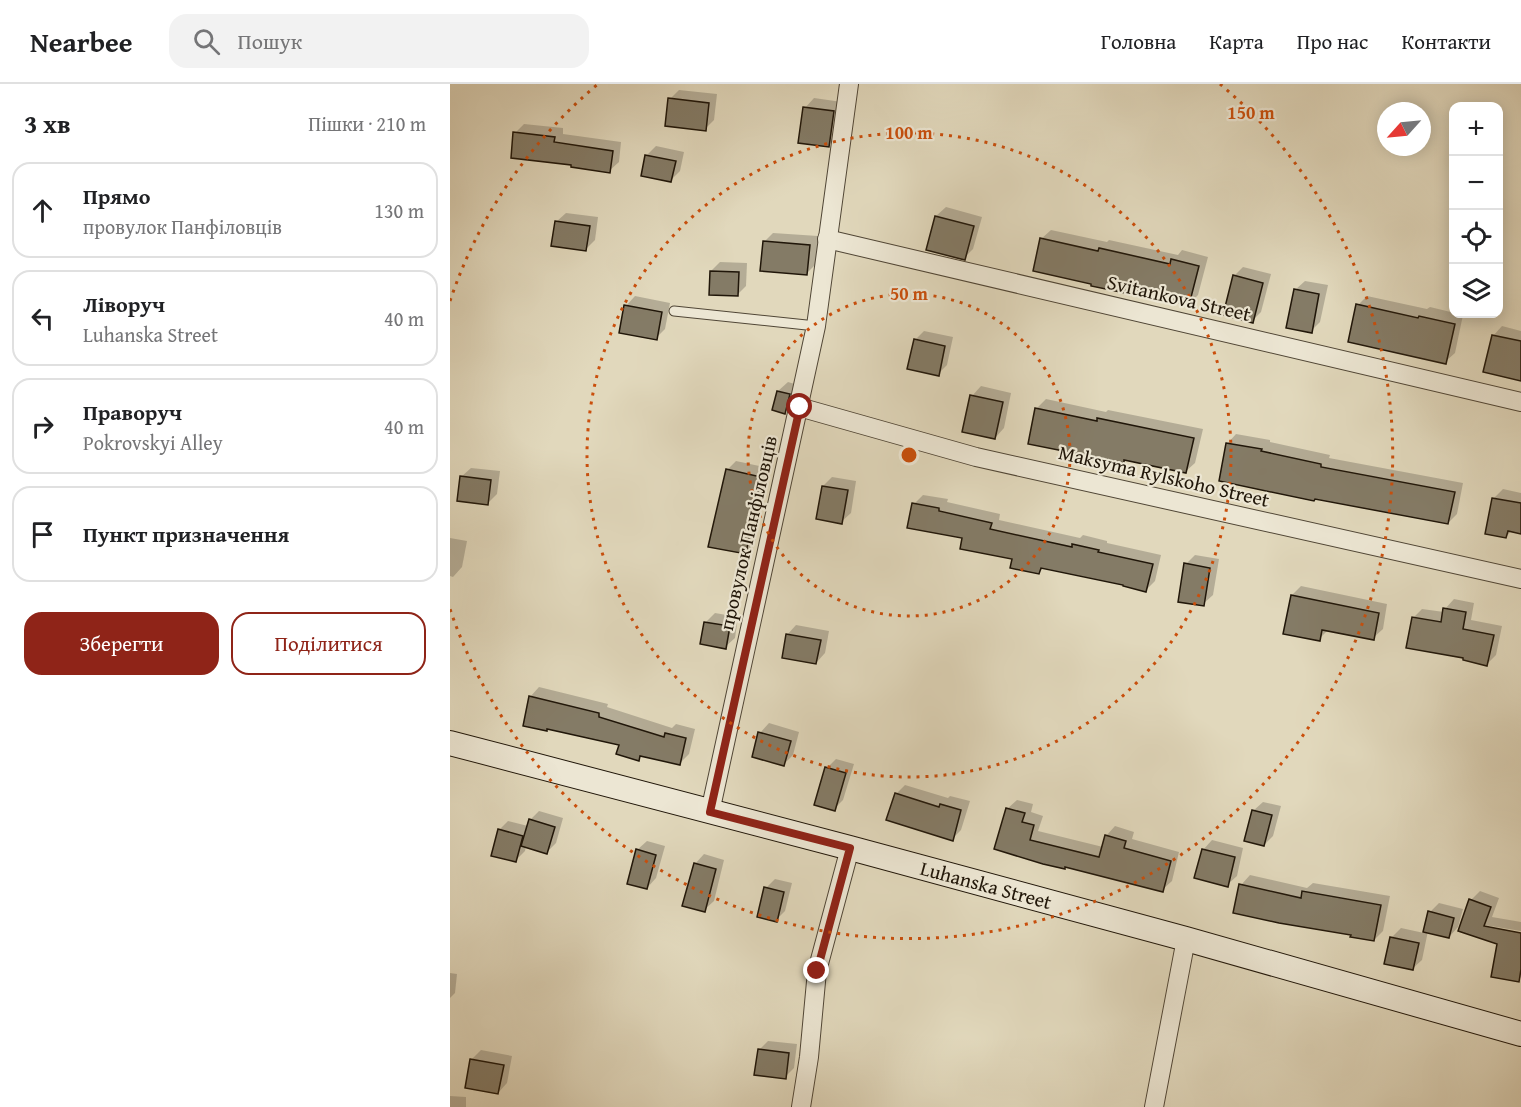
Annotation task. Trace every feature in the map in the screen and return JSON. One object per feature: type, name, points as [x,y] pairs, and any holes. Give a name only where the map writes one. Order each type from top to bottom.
[{"type":"main road","name":"Luhanska Street","points":[[450,744],[850,848],[1186,939],[1521,1034]]},
{"type":"street","name":"провулок Панфіловців","points":[[710,812],[816,326],[849,84]]},
{"type":"street","name":"Svitankova Street","points":[[827,239],[1521,402]]},
{"type":"street","name":"Maksyma Rylskoho Street","points":[[800,407],[976,457],[1521,579]]},
{"type":"street","points":[[801,1107],[809,1057],[817,971],[850,848]]},
{"type":"street","points":[[1154,1107],[1186,939]]},
{"type":"lane","points":[[674,311],[816,326]]},
{"type":"building","points":[[668,98],[709,103],[706,131],[665,126]]},
{"type":"building","points":[[803,107],[834,111],[829,147],[798,143]]},
{"type":"building","points":[[513,132],[555,137],[554,142],[613,151],[610,173],[571,167],[571,165],[511,158]]},
{"type":"building","points":[[645,155],[676,161],[671,182],[641,176]]},
{"type":"building","points":[[935,216],[974,226],[965,260],[926,250]]},
{"type":"building","points":[[555,221],[590,226],[586,251],[551,246]]},
{"type":"building","points":[[1040,238],[1170,264],[1171,259],[1199,266],[1189,305],[1135,292],[1135,295],[1091,286],[1091,284],[1033,271]]},
{"type":"building","points":[[763,241],[810,245],[807,275],[760,271]]},
{"type":"building","points":[[710,271],[739,272],[738,296],[709,295]]},
{"type":"building","points":[[1233,275],[1263,283],[1253,323],[1223,315]]},
{"type":"building","points":[[1294,289],[1319,294],[1312,333],[1286,328]]},
{"type":"building","points":[[1356,304],[1455,324],[1446,364],[1348,342]]},
{"type":"building","points":[[624,305],[662,312],[657,340],[619,333]]},
{"type":"building","points":[[1492,335],[1521,341],[1521,381],[1483,372]]},
{"type":"building","points":[[914,339],[945,346],[939,376],[907,369]]},
{"type":"building","points":[[777,391],[790,394],[785,414],[772,410]]},
{"type":"building","points":[[970,395],[1003,402],[995,439],[962,432]]},
{"type":"building","points":[[1035,408],[1194,438],[1186,473],[1028,444]]},
{"type":"building","points":[[1226,443],[1262,449],[1261,451],[1321,464],[1321,467],[1455,492],[1448,524],[1315,499],[1314,501],[1219,481]]},
{"type":"building","points":[[726,469],[761,477],[748,532],[750,532],[746,554],[708,547]]},
{"type":"building","points":[[460,476],[491,480],[488,505],[457,501]]},
{"type":"building","points":[[822,486],[848,490],[842,524],[816,519]]},
{"type":"building","points":[[1492,498],[1521,503],[1521,534],[1508,531],[1506,538],[1485,534]]},
{"type":"building","points":[[912,503],[992,523],[990,529],[1072,547],[1072,544],[1153,564],[1146,592],[1041,568],[1039,574],[1010,568],[1012,559],[960,549],[962,538],[907,528]]},
{"type":"building","points":[[1184,563],[1210,568],[1204,606],[1178,602]]},
{"type":"building","points":[[1291,595],[1379,613],[1374,640],[1322,630],[1320,641],[1283,634]]},
{"type":"building","points":[[1443,608],[1466,612],[1463,629],[1494,635],[1487,666],[1463,660],[1463,658],[1406,648],[1412,617],[1441,622]]},
{"type":"building","points":[[704,622],[730,626],[726,649],[700,644]]},
{"type":"building","points":[[786,634],[821,640],[816,664],[782,658]]},
{"type":"building","points":[[529,696],[599,713],[599,717],[664,737],[665,733],[686,738],[680,765],[640,756],[639,761],[616,754],[619,745],[523,726]]},
{"type":"building","points":[[758,732],[791,741],[784,766],[752,757]]},
{"type":"building","points":[[825,767],[846,773],[835,811],[814,805]]},
{"type":"building","points":[[895,793],[939,807],[940,804],[961,810],[953,841],[886,820]]},
{"type":"building","points":[[1006,808],[1025,813],[1022,822],[1034,825],[1030,840],[1099,857],[1105,835],[1126,841],[1124,848],[1171,861],[1163,892],[1065,867],[1065,869],[1043,864],[994,849]]},
{"type":"building","points":[[1252,810],[1272,815],[1264,846],[1244,841]]},
{"type":"building","points":[[529,819],[555,827],[547,854],[521,846]]},
{"type":"building","points":[[498,829],[523,836],[516,862],[491,856]]},
{"type":"building","points":[[636,849],[656,855],[647,889],[627,884]]},
{"type":"building","points":[[1202,849],[1235,857],[1228,887],[1194,878]]},
{"type":"building","points":[[694,863],[716,869],[705,912],[682,906]]},
{"type":"building","points":[[1239,884],[1301,898],[1302,891],[1381,905],[1374,941],[1233,913]]},
{"type":"building","points":[[764,887],[784,892],[777,922],[757,917]]},
{"type":"building","points":[[1469,899],[1491,907],[1484,926],[1521,933],[1519,982],[1491,977],[1497,944],[1458,931]]},
{"type":"building","points":[[1428,911],[1454,918],[1449,938],[1423,932]]},
{"type":"building","points":[[1390,937],[1419,943],[1413,970],[1384,964]]},
{"type":"building","points":[[758,1049],[789,1053],[786,1079],[754,1075]]},
{"type":"building","points":[[470,1059],[504,1065],[498,1094],[465,1088]]},
{"type":"route","points":[[800,407],[710,812],[850,848],[817,971]]}]
